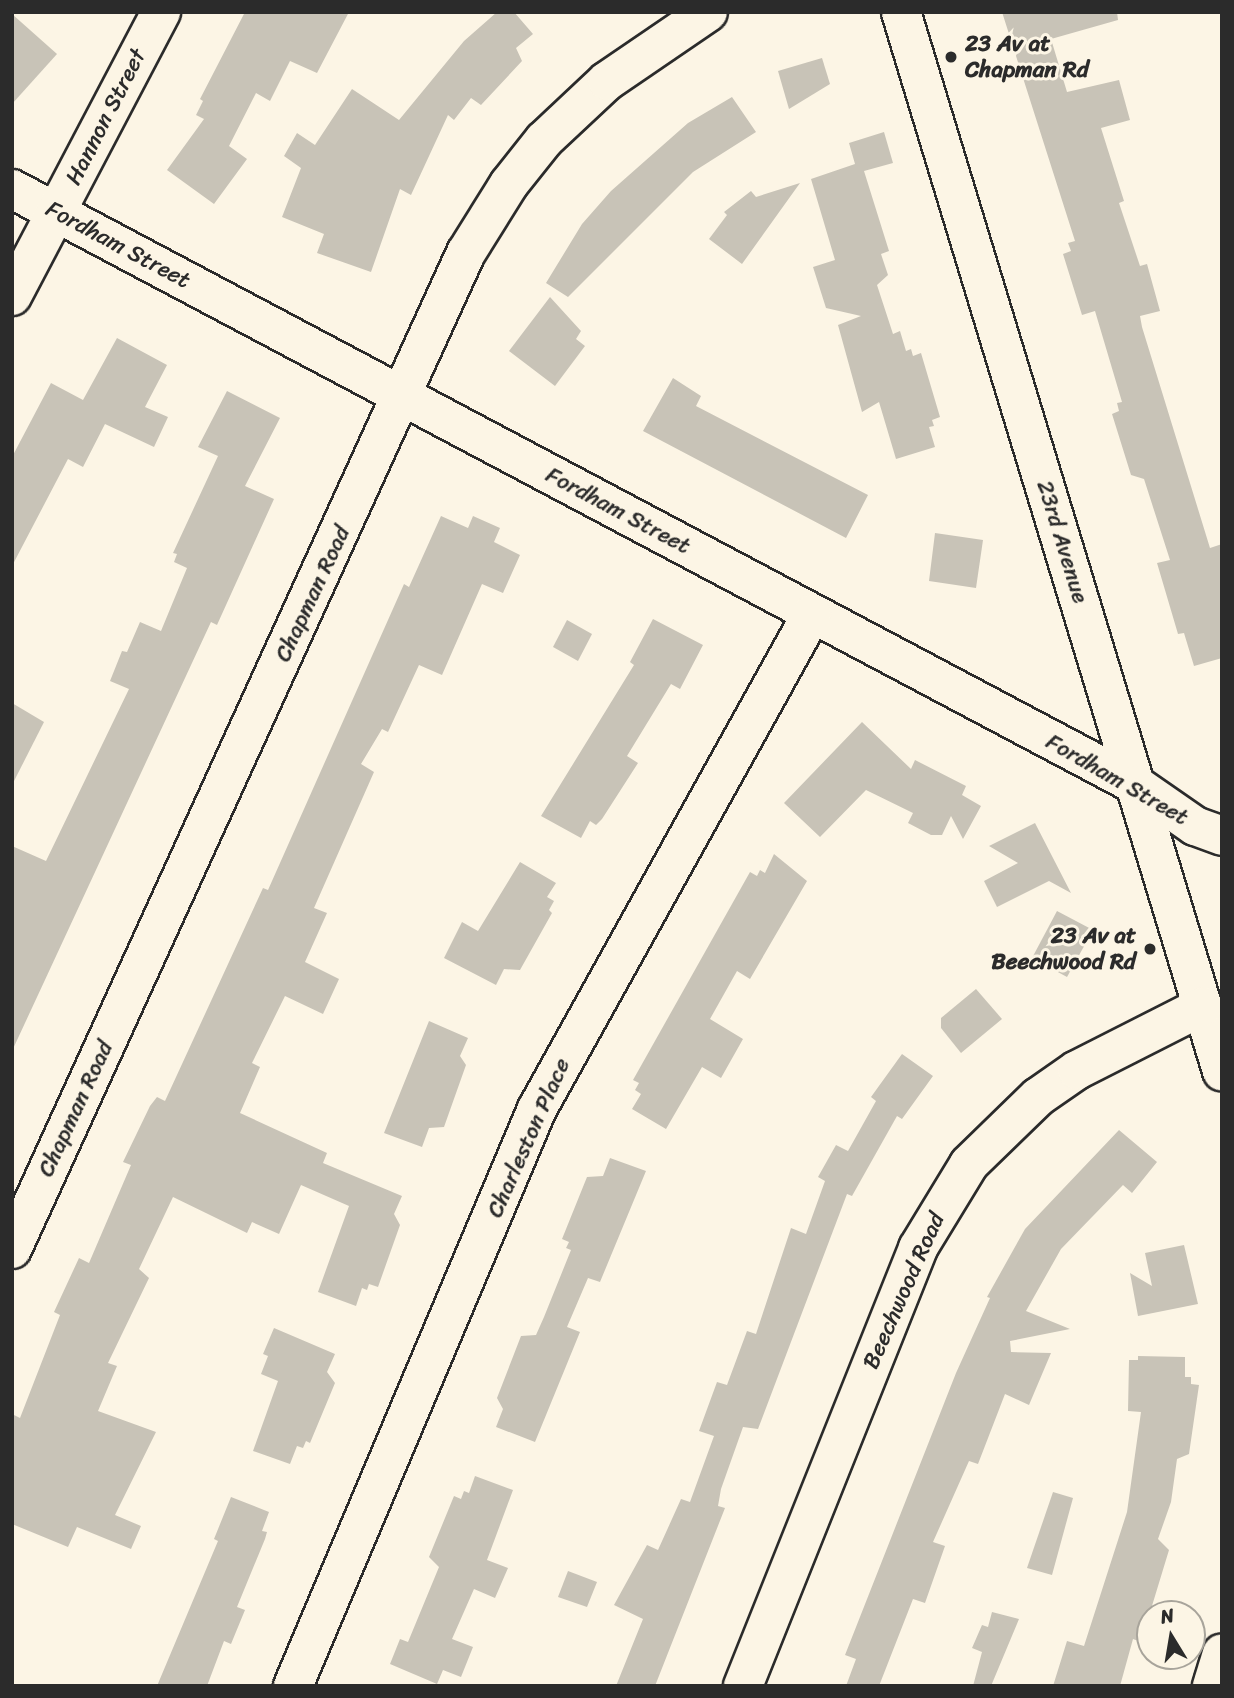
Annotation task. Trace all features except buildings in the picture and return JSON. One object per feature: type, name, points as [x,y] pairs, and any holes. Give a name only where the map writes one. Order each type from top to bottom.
[{"type":"street","name":"Hannon Street","points":[[12,296],[161,12]]},
{"type":"street","name":"Chapman Road","points":[[12,1249],[404,396],[466,253],[509,184],[544,140],[607,81],[708,12]]},
{"type":"street","name":"23rd Avenue","points":[[901,12],[1222,1071]]},
{"type":"street","name":"Fordham Street","points":[[12,189],[1136,785],[1195,825],[1222,836]]},
{"type":"street","name":"Charleston Place","points":[[293,1686],[537,1109],[812,614]]},
{"type":"street","name":"Beechwood Road","points":[[743,1686],[918,1248],[970,1164],[1038,1097],[1077,1070],[1203,1006]]},
{"type":"street","points":[[1212,1686],[1222,1653]]},
{"type":"place","name":"23 Av at Chapman Rd","points":[[951,57]]},
{"type":"place","name":"23 Av at Beechwood Rd","points":[[1150,949]]}]
